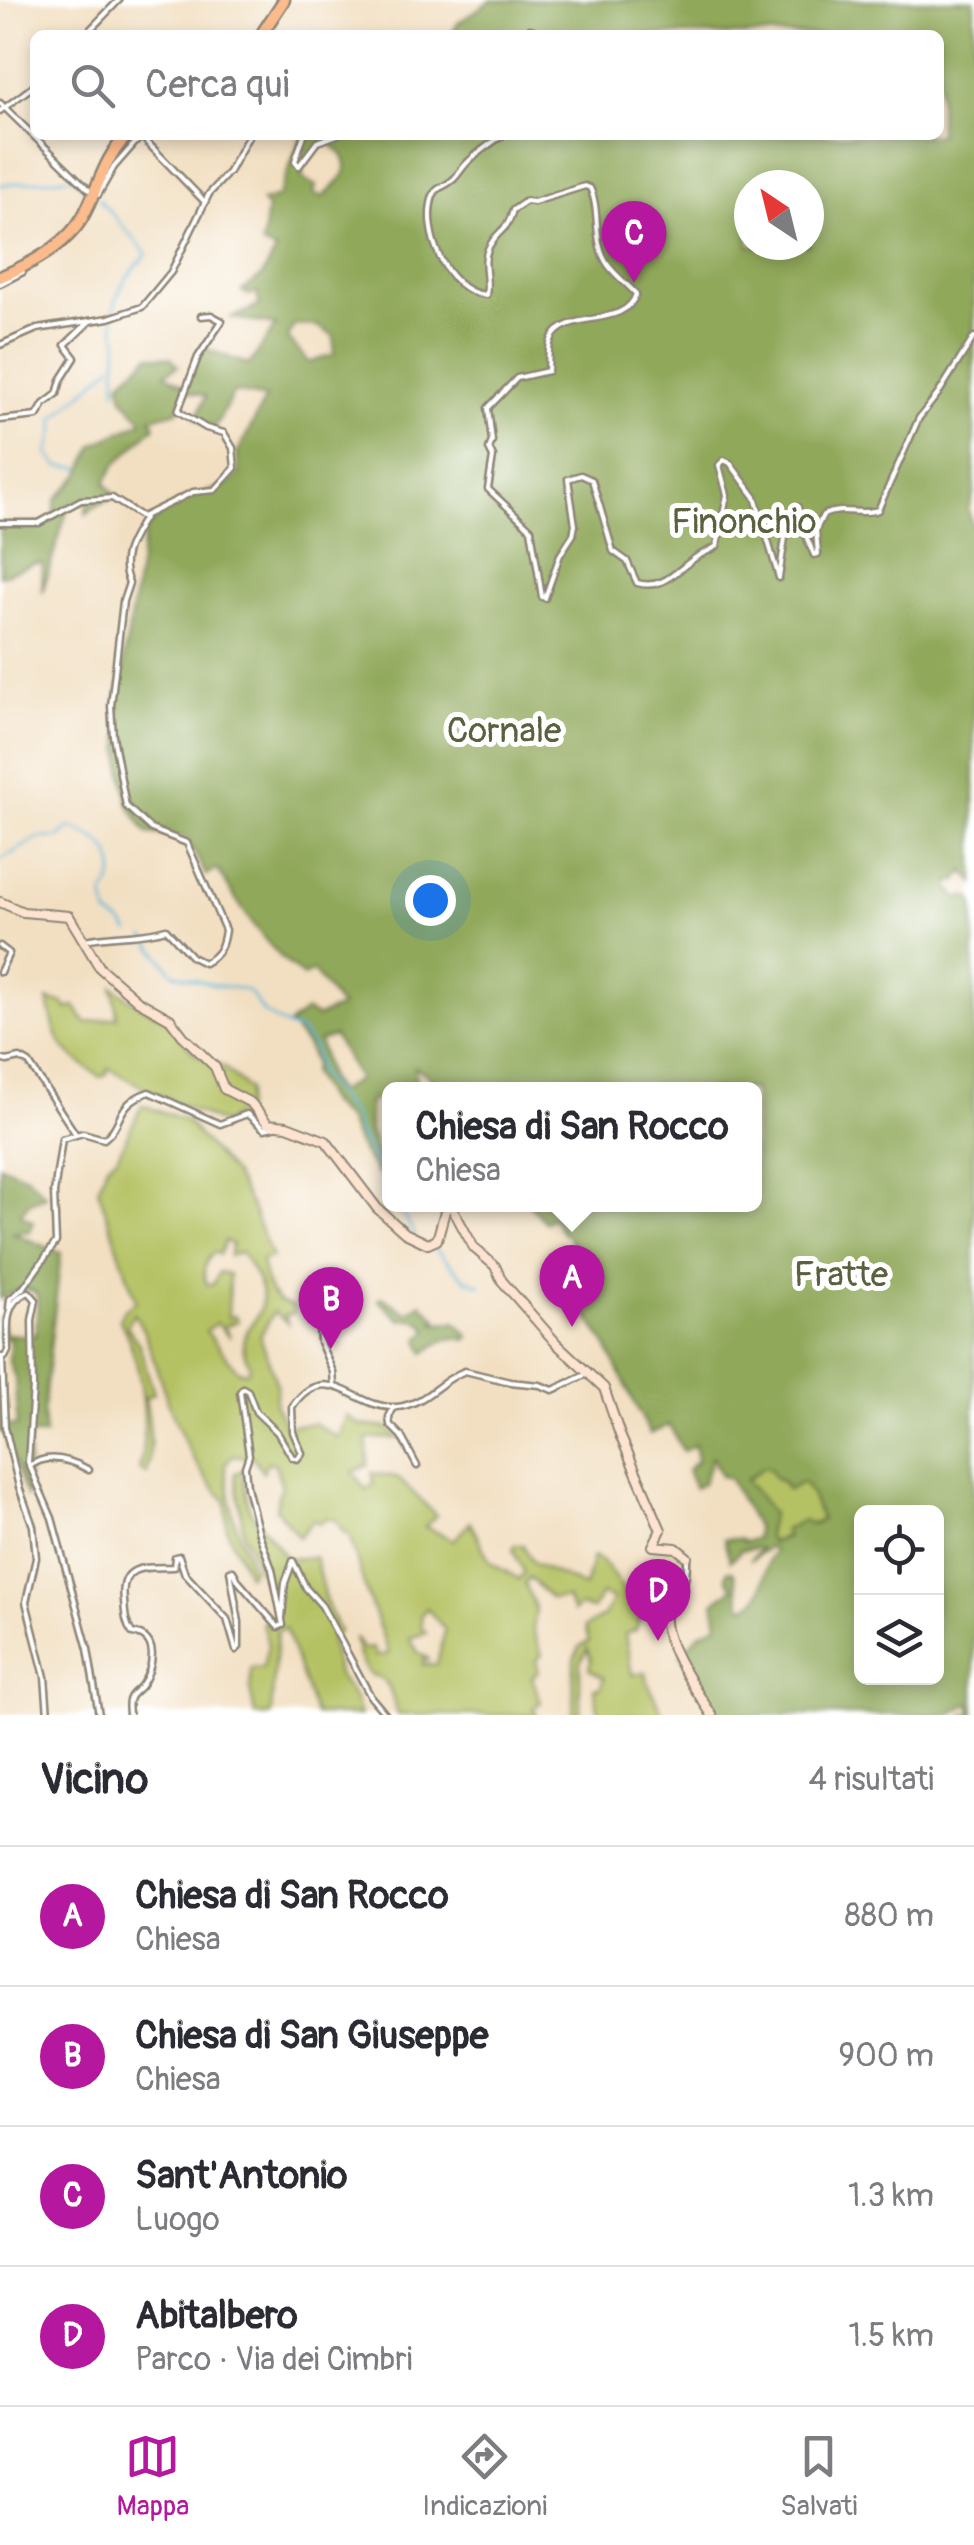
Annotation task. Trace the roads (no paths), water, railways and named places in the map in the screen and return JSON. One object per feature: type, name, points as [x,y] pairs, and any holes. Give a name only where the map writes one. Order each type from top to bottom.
[{"type":"main road","points":[[266,30],[284,0]]},
{"type":"main road","points":[[3,281],[71,232],[82,218],[106,161],[124,140]]},
{"type":"street","points":[[90,30],[119,0]]},
{"type":"street","points":[[3,110],[30,89]]},
{"type":"street","points":[[0,103],[30,135]]},
{"type":"street","points":[[35,140],[89,190]]},
{"type":"street","points":[[3,281],[75,234],[114,167],[138,140]]},
{"type":"street","points":[[146,140],[205,202]]},
{"type":"street","points":[[0,345],[37,329],[135,311],[171,272],[205,202],[234,165],[246,140]]},
{"type":"street","points":[[302,140],[295,160],[299,166],[316,142],[322,140]]},
{"type":"street","points":[[496,140],[468,161],[456,178],[432,197],[429,229],[454,279],[461,286],[486,295],[485,261],[490,244],[510,225],[513,210],[526,201],[585,186],[594,196],[592,206],[604,258],[636,294],[633,302],[620,312],[561,328],[550,342],[548,371],[518,378],[488,408],[493,458],[488,489],[531,528],[542,596],[546,598],[575,525],[568,479],[582,475],[592,480],[613,550],[626,562],[637,583],[651,585],[682,573],[694,558],[717,546],[727,495],[719,465],[724,460],[730,462],[755,497],[779,578],[786,531],[798,506],[814,555],[818,554],[816,530],[823,515],[838,510],[878,510],[919,418],[974,337]]},
{"type":"street","points":[[0,524],[39,522],[81,500],[112,498],[138,516],[145,516],[193,492],[215,490],[230,477],[235,468],[233,448],[224,433],[206,428],[178,411],[198,357],[222,321],[211,315],[200,316]]},
{"type":"street","points":[[0,420],[37,416],[44,404],[54,398],[75,358],[65,345],[91,320]]},
{"type":"street","points":[[85,940],[116,934],[144,936],[166,929],[192,957],[204,962],[212,959],[225,941],[225,930],[187,843],[150,829],[126,806],[113,736],[112,676],[129,583],[124,572],[128,546],[145,516]]},
{"type":"street","points":[[0,902],[23,912],[69,916],[100,968],[138,1001],[170,1019],[214,1067],[224,1089],[250,1103],[268,1124],[320,1137],[332,1146],[376,1208],[413,1239],[428,1244],[437,1240],[446,1212]]},
{"type":"street","points":[[0,946],[9,953],[0,972]]},
{"type":"street","points":[[0,1059],[20,1058],[29,1063],[76,1133]]},
{"type":"street","points":[[48,1715],[45,1678],[26,1602],[36,1558],[33,1526],[5,1427],[0,1374],[1,1358],[8,1351],[10,1299],[55,1246],[54,1192],[59,1143],[76,1133],[104,1139],[122,1110],[137,1096],[149,1092],[220,1124],[246,1114],[264,1129],[278,1124]]},
{"type":"street","points":[[453,1212],[474,1248],[496,1266],[502,1280],[556,1344],[590,1371],[604,1388],[661,1530],[653,1546],[680,1550],[687,1557],[686,1581],[664,1624],[672,1648],[712,1715]]},
{"type":"street","points":[[9,1308],[25,1292],[34,1295],[30,1467],[52,1518],[88,1649],[99,1715]]},
{"type":"street","points":[[331,1317],[323,1318],[318,1336],[334,1385]]},
{"type":"street","points":[[282,1620],[272,1570],[258,1534],[247,1487],[249,1455],[243,1388],[256,1412],[297,1459],[302,1452],[292,1422],[292,1407],[298,1397],[320,1386],[334,1385],[377,1406],[394,1407],[426,1398],[466,1371],[553,1390],[590,1371]]},
{"type":"street","points":[[394,1407],[390,1425],[404,1440],[417,1466]]},
{"type":"street","points":[[30,1467],[37,1460],[51,1458],[77,1463],[88,1470]]},
{"type":"street","points":[[129,1715],[130,1698],[145,1680],[152,1658],[150,1640],[144,1634],[132,1632],[126,1622],[123,1589],[135,1570],[174,1567],[175,1557],[179,1556],[185,1574],[227,1620],[236,1650],[239,1622],[230,1571],[278,1627],[283,1625],[285,1583],[292,1561],[386,1715]]},
{"type":"waterway","points":[[0,185],[72,177],[88,192]]},
{"type":"waterway","points":[[99,199],[147,254],[117,297],[116,391]]},
{"type":"waterway","points":[[80,468],[58,466],[48,453],[54,419],[112,366]]},
{"type":"waterway","points":[[0,860],[38,838],[59,837],[70,827],[93,838],[113,861],[111,883],[104,895],[108,915],[129,932]]},
{"type":"waterway","points":[[145,937],[173,973],[243,989],[264,1013],[301,1031],[314,1048],[320,1075],[353,1116],[382,1177]]},
{"type":"waterway","points":[[401,1212],[415,1235]]},
{"type":"waterway","points":[[432,1246],[465,1279],[481,1285]]},
{"type":"place","name":"Sant'Antonio","points":[[634,283]]},
{"type":"place","name":"Chiesa di San Rocco","points":[[572,1327]]},
{"type":"place","name":"Chiesa di San Giuseppe","points":[[331,1349]]},
{"type":"place","name":"Abitalbero","points":[[658,1641]]},
{"type":"park label","name":"Finonchio","points":[[744,521]]},
{"type":"park label","name":"Cornale","points":[[504,730]]},
{"type":"park label","name":"Fratte","points":[[841,1274]]}]
